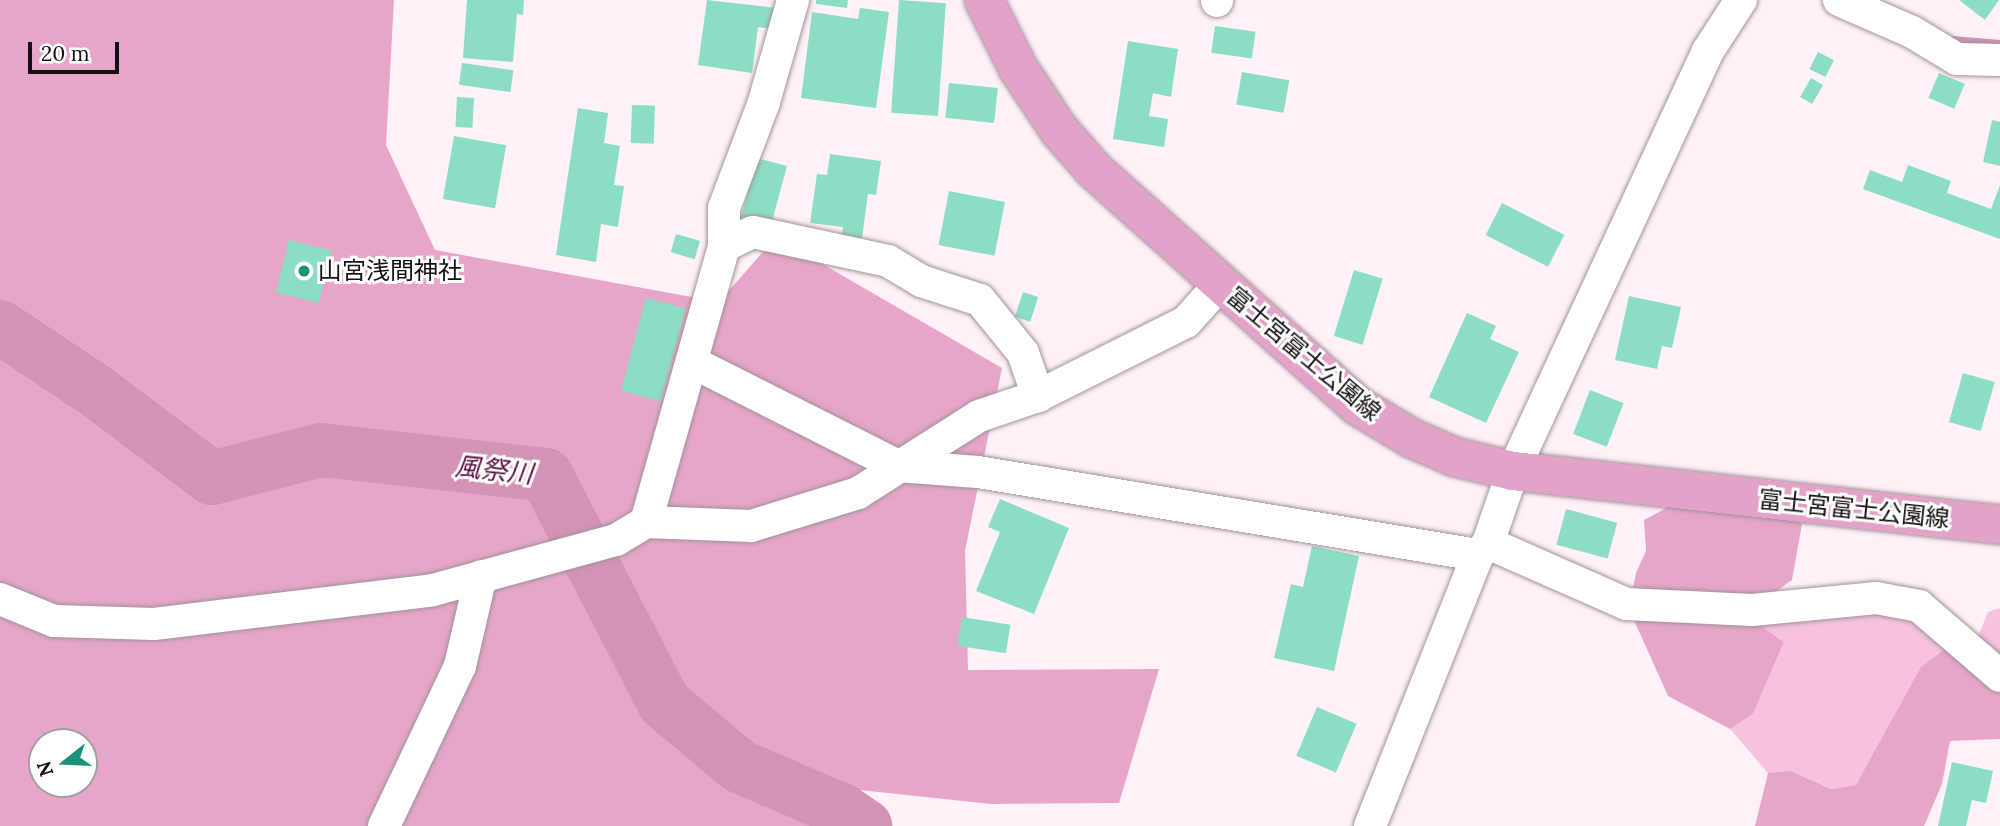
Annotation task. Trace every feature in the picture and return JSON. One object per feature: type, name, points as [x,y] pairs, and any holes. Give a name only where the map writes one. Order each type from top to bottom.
[{"type":"main road","name":"富士宮富士公園線","points":[[984,0],[1018,68],[1059,130],[1094,170],[1359,406],[1411,438],[1455,457],[1513,471],[2000,525]]},
{"type":"street","points":[[646,522],[724,246],[724,208],[764,102],[793,0]]},
{"type":"street","points":[[1370,826],[1513,471],[1708,51],[1741,0]]},
{"type":"street","points":[[1839,0],[1912,32],[1957,59],[2000,60]]},
{"type":"street","points":[[724,246],[753,232],[888,261],[921,281],[980,300],[1023,353],[1038,396]]},
{"type":"street","points":[[0,599],[54,621],[153,624],[433,590],[616,540],[646,522],[751,526],[859,493],[979,416],[1038,396],[1186,323],[1220,284]]},
{"type":"street","points":[[692,362],[898,466],[978,472],[1483,549],[1626,604],[1752,610],[1876,598],[1919,606],[2000,676]]},
{"type":"street","points":[[384,826],[460,666],[481,576]]},
{"type":"shaded area","points":[[0,0],[394,0],[386,145],[435,250],[719,302],[776,237],[1002,368],[965,551],[968,670],[1159,669],[1119,803],[991,804],[775,781],[822,826],[0,826]]},
{"type":"shaded area","points":[[1672,505],[1783,510],[1802,524],[1792,580],[1768,597],[1764,628],[1784,642],[1753,714],[1730,729],[1668,696],[1629,609],[1636,573],[1646,551],[1644,520]]},
{"type":"shaded area","points":[[1872,599],[1923,617],[1948,647],[1856,785],[1831,789],[1796,773],[1768,773],[1730,729],[1753,714],[1784,642],[1764,628],[1766,612]]},
{"type":"shaded area","points":[[2000,608],[2000,670],[1975,644],[1988,612]]},
{"type":"shaded area","points":[[1948,647],[2000,679],[2000,739],[1950,741],[1942,784],[1924,826],[1755,826],[1768,773],[1791,771],[1831,789],[1856,785],[1921,667]]},
{"type":"building","points":[[467,0],[524,0],[523,15],[517,14],[513,62],[463,58]]},
{"type":"building","points":[[707,0],[777,8],[775,29],[758,27],[752,73],[698,65]]},
{"type":"building","points":[[816,0],[848,0],[847,8],[816,4]]},
{"type":"building","points":[[899,0],[946,3],[938,116],[891,113]]},
{"type":"building","points":[[1959,0],[1999,0],[1985,20]]},
{"type":"building","points":[[860,8],[889,12],[876,108],[801,98],[812,12],[858,19]]},
{"type":"building","points":[[1215,26],[1256,32],[1252,58],[1211,53]]},
{"type":"building","points":[[1128,41],[1178,49],[1171,97],[1153,93],[1149,116],[1168,119],[1164,147],[1113,139]]},
{"type":"building","points":[[1818,52],[1834,60],[1825,77],[1809,69]]},
{"type":"building","points":[[462,63],[513,70],[510,92],[459,85]]},
{"type":"building","points":[[1242,72],[1289,80],[1284,113],[1236,104]]},
{"type":"building","points":[[1939,73],[1965,84],[1954,109],[1928,98]]},
{"type":"building","points":[[1811,78],[1823,85],[1812,104],[1800,97]]},
{"type":"building","points":[[949,83],[998,88],[994,123],[945,118]]},
{"type":"building","points":[[457,97],[474,98],[472,128],[455,127]]},
{"type":"building","points":[[632,105],[655,106],[654,144],[631,143]]},
{"type":"building","points":[[578,108],[608,113],[604,143],[620,146],[614,185],[624,186],[618,227],[601,224],[596,262],[556,255]]},
{"type":"building","points":[[1992,120],[2000,122],[2000,166],[1983,162]]},
{"type":"building","points":[[454,136],[506,145],[495,208],[443,199]]},
{"type":"building","points":[[830,154],[881,161],[876,195],[868,194],[862,238],[842,235],[843,227],[810,223],[817,174],[827,175]]},
{"type":"building","points":[[757,158],[787,166],[771,225],[741,217]]},
{"type":"building","points":[[1908,165],[1951,181],[1947,193],[1991,209],[2000,185],[2000,239],[1863,189],[1870,170],[1902,182]]},
{"type":"building","points":[[949,191],[1005,202],[994,256],[939,245]]},
{"type":"building","points":[[1502,203],[1564,235],[1548,267],[1486,235]]},
{"type":"building","points":[[676,234],[700,241],[695,259],[671,252]]},
{"type":"building","name":"山宮浅間神社","points":[[289,240],[332,251],[319,303],[276,292]]},
{"type":"building","points":[[1354,270],[1383,279],[1363,345],[1334,336]]},
{"type":"building","points":[[1023,292],[1038,297],[1030,322],[1015,317]]},
{"type":"building","points":[[1629,296],[1681,307],[1672,348],[1662,346],[1657,369],[1615,360]]},
{"type":"building","points":[[646,298],[686,309],[661,401],[621,391]]},
{"type":"building","points":[[1467,313],[1496,326],[1490,339],[1519,352],[1486,423],[1429,397]]},
{"type":"building","points":[[1963,373],[1995,382],[1981,431],[1949,422]]},
{"type":"building","points":[[1590,390],[1624,403],[1607,447],[1573,434]]},
{"type":"building","points":[[1000,499],[1069,528],[1034,614],[976,591],[1000,532],[988,527]]},
{"type":"building","points":[[1566,509],[1617,523],[1608,558],[1556,545]]},
{"type":"building","points":[[1312,546],[1359,556],[1334,671],[1274,658],[1291,584],[1303,587]]},
{"type":"building","points":[[962,617],[1010,625],[1006,653],[957,646]]},
{"type":"building","points":[[1317,707],[1357,724],[1336,773],[1296,756]]},
{"type":"building","points":[[1952,762],[1993,771],[1986,803],[1972,800],[1966,826],[1938,826]]},
{"type":"waterway","points":[[1952,40],[2000,44]]},
{"type":"waterway","name":"風祭川","points":[[0,327],[96,391],[212,478],[321,450],[546,475],[664,703],[739,766],[843,811],[865,826]]},
{"type":"place","name":"山宮浅間神社","points":[[304,271]]}]
